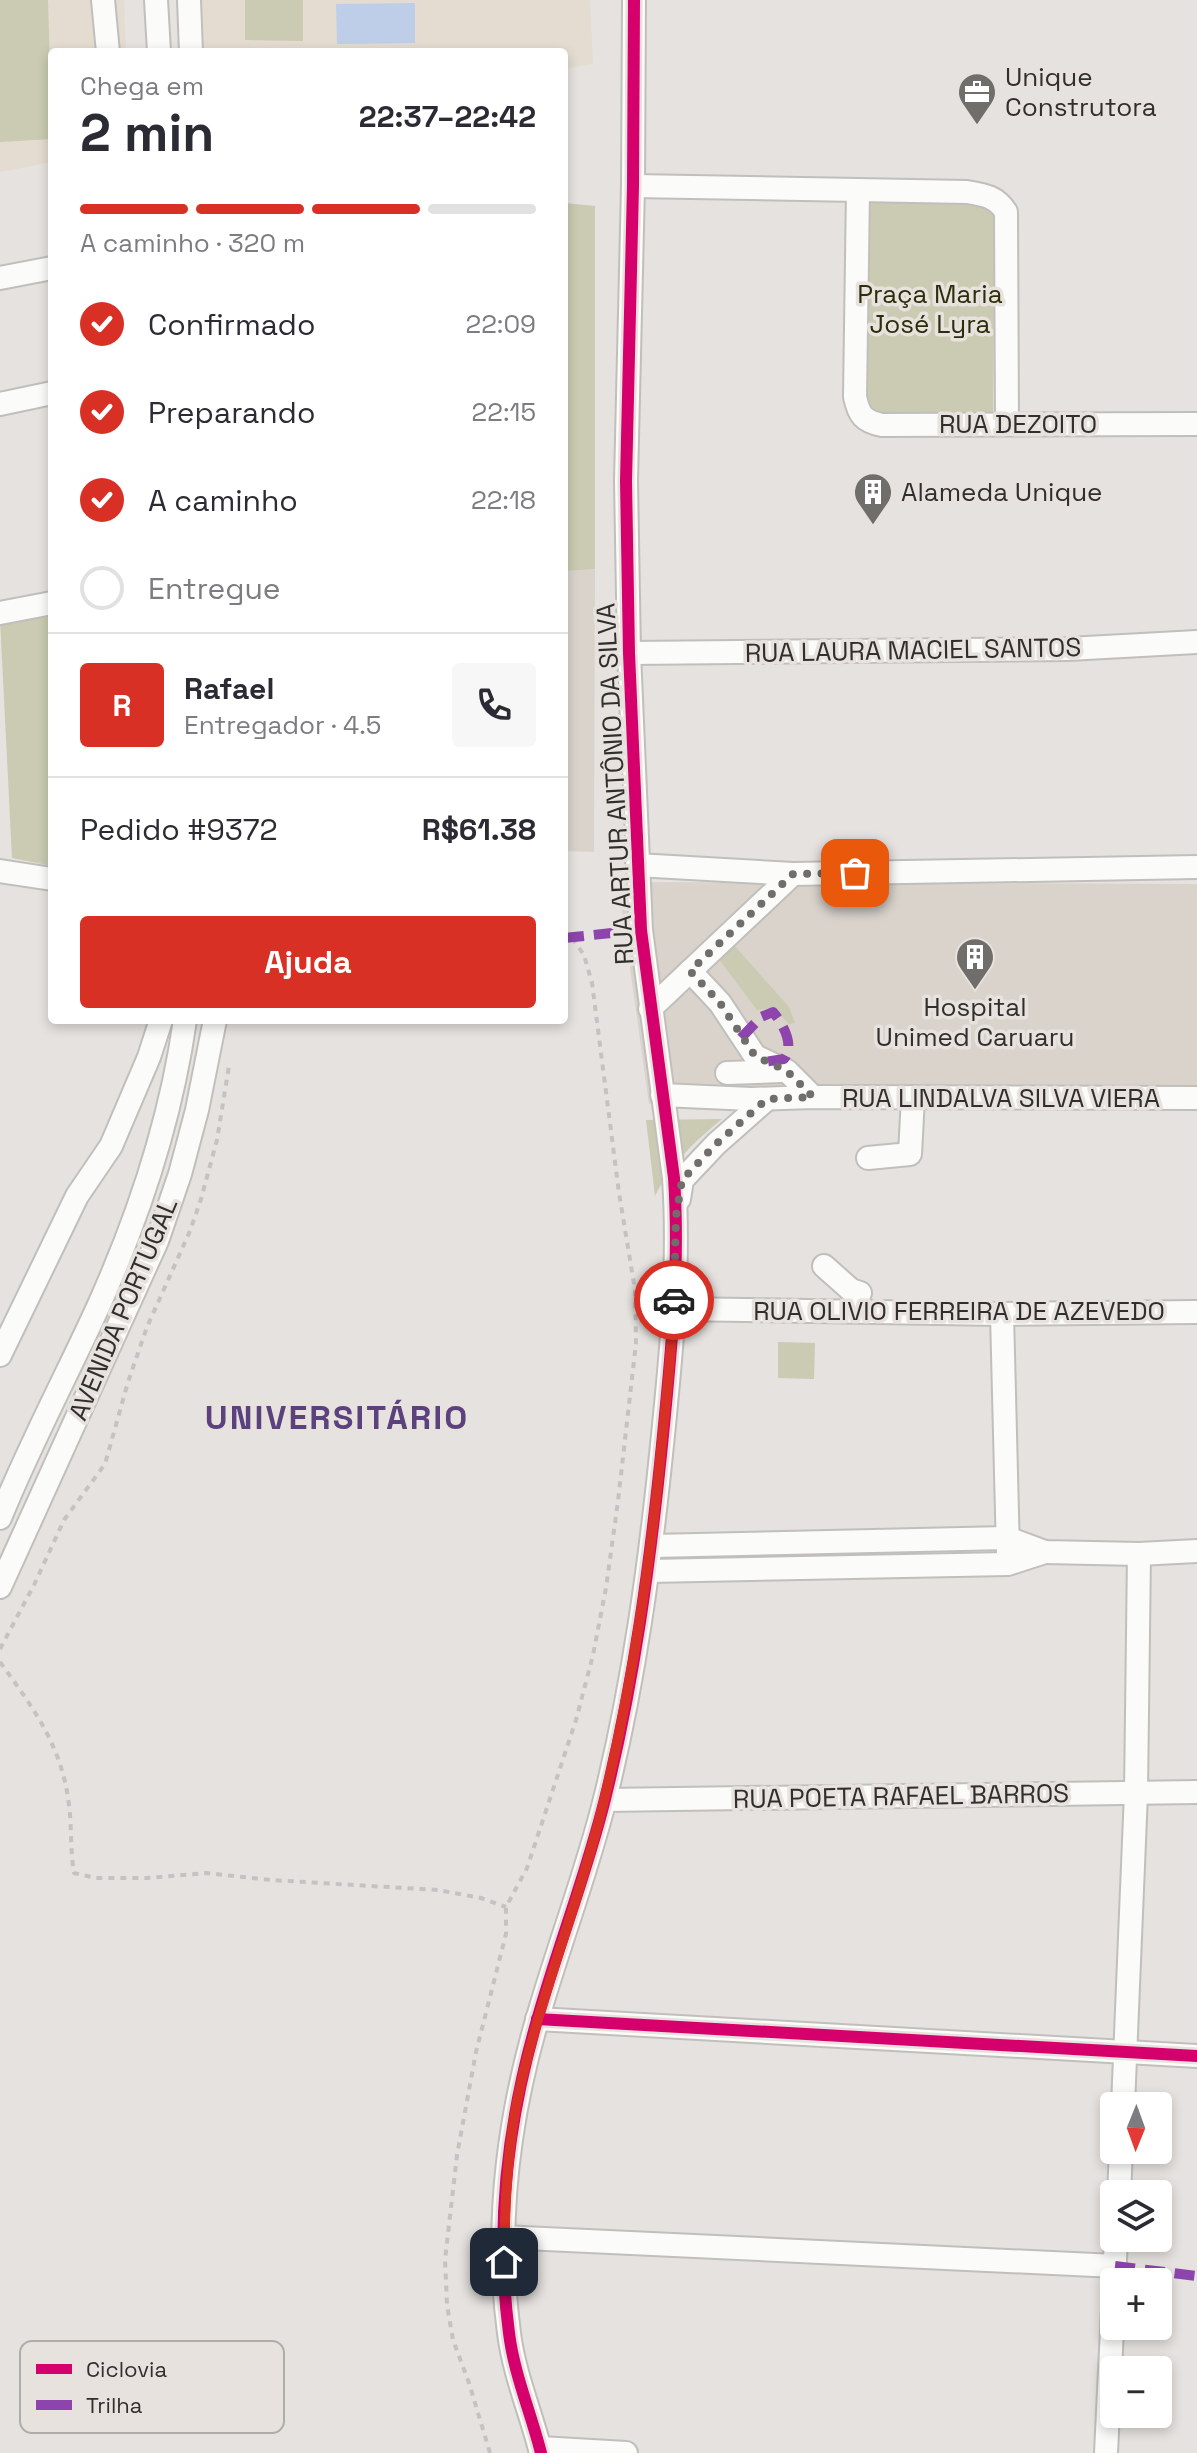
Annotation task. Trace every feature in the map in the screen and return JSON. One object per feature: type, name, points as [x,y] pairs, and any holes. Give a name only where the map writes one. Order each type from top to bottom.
[{"type":"street","points":[[103,0],[108,48]]},
{"type":"street","points":[[156,0],[159,48]]},
{"type":"street","points":[[189,0],[191,48]]},
{"type":"street","name":"RUA ARTUR ANTÔNIO DA SILVA","points":[[540,2451],[509,2337],[504,2288],[510,2138],[537,2019],[605,1800],[636,1651],[652,1546],[674,1309],[674,1178],[641,930],[629,653],[626,481],[634,0]]},
{"type":"street","points":[[633,186],[967,192],[986,195],[1000,202],[1006,212],[1007,424]]},
{"type":"street","name":"RUA DEZOITO","points":[[858,190],[855,397],[861,416],[869,422],[882,425],[1197,424]]},
{"type":"street","points":[[0,278],[48,269]]},
{"type":"street","points":[[0,404],[48,394]]},
{"type":"street","points":[[0,613],[48,604]]},
{"type":"street","name":"RUA LAURA MACIEL SANTOS","points":[[629,653],[1068,649],[1197,642]]},
{"type":"street","points":[[637,865],[793,874],[1197,867]]},
{"type":"street","points":[[0,871],[48,878]]},
{"type":"street","points":[[650,1009],[793,874]]},
{"type":"street","points":[[690,971],[720,1003],[755,1056],[787,1071],[813,1097]]},
{"type":"street","points":[[0,1355],[77,1196],[111,1146],[160,1024]]},
{"type":"street","name":"AVENIDA PORTUGAL","points":[[0,1518],[23,1461],[98,1306],[134,1220],[170,1102],[184,1024]]},
{"type":"street","name":"AVENIDA PORTUGAL","points":[[0,1587],[157,1241],[180,1174],[207,1068],[214,1024]]},
{"type":"street","points":[[178,1061],[207,1068]]},
{"type":"street","points":[[727,1073],[787,1071]]},
{"type":"street","name":"RUA LINDALVA SILVA VIERA","points":[[662,1095],[767,1099],[1197,1098]]},
{"type":"street","points":[[868,1158],[910,1154],[913,1097]]},
{"type":"street","points":[[676,1216],[682,1180],[716,1144],[767,1099]]},
{"type":"street","points":[[824,1266],[851,1290],[860,1293]]},
{"type":"street","name":"RUA OLIVIO FERREIRA DE AZEVEDO","points":[[674,1309],[1002,1314],[1197,1312]]},
{"type":"street","points":[[1002,1314],[1008,1564]]},
{"type":"street","points":[[652,1546],[1007,1538],[1045,1552],[1139,1554],[1197,1551]]},
{"type":"street","points":[[649,1571],[1008,1564],[1045,1552]]},
{"type":"street","points":[[1124,2092],[1136,1793],[1139,1554]]},
{"type":"street","name":"RUA POETA RAFAEL BARROS","points":[[605,1800],[1197,1792]]},
{"type":"street","points":[[537,2019],[1197,2056]]},
{"type":"street","points":[[504,2237],[1100,2278]]},
{"type":"street","points":[[1106,2453],[1111,2340]]},
{"type":"street","points":[[540,2451],[626,2453]]},
{"type":"path","points":[[490,2453],[453,2340],[445,2260],[457,2155],[476,2052],[506,1934],[506,1907],[527,1868],[536,1842],[576,1720],[593,1655],[612,1544],[636,1343],[635,1290],[592,983],[584,955],[573,939]]},
{"type":"path","points":[[0,1649],[64,1520],[105,1464],[147,1327],[201,1199],[217,1140],[230,1060]]},
{"type":"path","points":[[0,1662],[51,1737],[69,1806],[74,1873],[96,1878],[147,1878],[206,1873],[438,1890],[481,1898],[506,1907]]},
{"type":"shaded area","points":[[0,0],[124,0],[126,48],[48,48],[48,163],[0,172]]},
{"type":"shaded area","points":[[190,0],[590,0],[593,64],[568,68],[568,48],[193,48]]},
{"type":"shaded area","points":[[595,569],[594,852],[568,851],[568,571]]},
{"type":"shaded area","points":[[618,882],[1197,884],[1197,1096],[649,1104]]},
{"type":"green space","points":[[0,0],[48,0],[48,139],[0,142]]},
{"type":"green space","points":[[245,0],[303,0],[303,41],[245,40]]},
{"type":"green space","name":"Praça Maria José Lyra","points":[[865,199],[995,199],[993,419],[866,420]]},
{"type":"green space","points":[[568,203],[595,206],[595,569],[568,571]]},
{"type":"green space","points":[[48,617],[48,865],[12,858],[0,619]]},
{"type":"green space","points":[[734,945],[789,1007],[795,1023],[789,1024],[773,1008],[757,1010],[718,958]]},
{"type":"green space","points":[[722,1119],[684,1154],[655,1196],[646,1120]]},
{"type":"green space","points":[[778,1342],[815,1343],[814,1379],[778,1378]]},
{"type":"water","points":[[415,3],[415,43],[337,44],[336,4]]},
{"type":"marked path","points":[[568,938],[641,930]]},
{"type":"marked path","points":[[741,1038],[761,1017],[773,1012],[784,1028],[788,1041],[787,1053],[784,1059],[764,1062]]},
{"type":"marked path","points":[[1115,2266],[1197,2276]]},
{"type":"cycle path","points":[[541,2453],[509,2333],[503,2254],[507,2174],[528,2056],[598,1826],[624,1711],[652,1534],[674,1312],[674,1178],[641,930],[629,653],[626,481],[634,0]]},
{"type":"cycle path","points":[[537,2019],[1197,2056]]},
{"type":"way so far","points":[[674,1300],[676,1216],[682,1180],[716,1144],[767,1099],[813,1097],[787,1071],[755,1056],[720,1003],[690,971],[793,874],[855,873]]},
{"type":"place","name":"Unique Construtora","points":[[977,126]]},
{"type":"place","name":"Alameda Unique","points":[[873,526]]},
{"type":"place","name":"Hospital Unimed Caruaru","points":[[975,991]]},
{"type":"district","name":"UNIVERSITÁRIO","points":[[337,1417]]},
{"type":"route","points":[[504,2262],[505,2193],[519,2088],[537,2019],[605,1800],[636,1651],[652,1546],[674,1300]]}]
